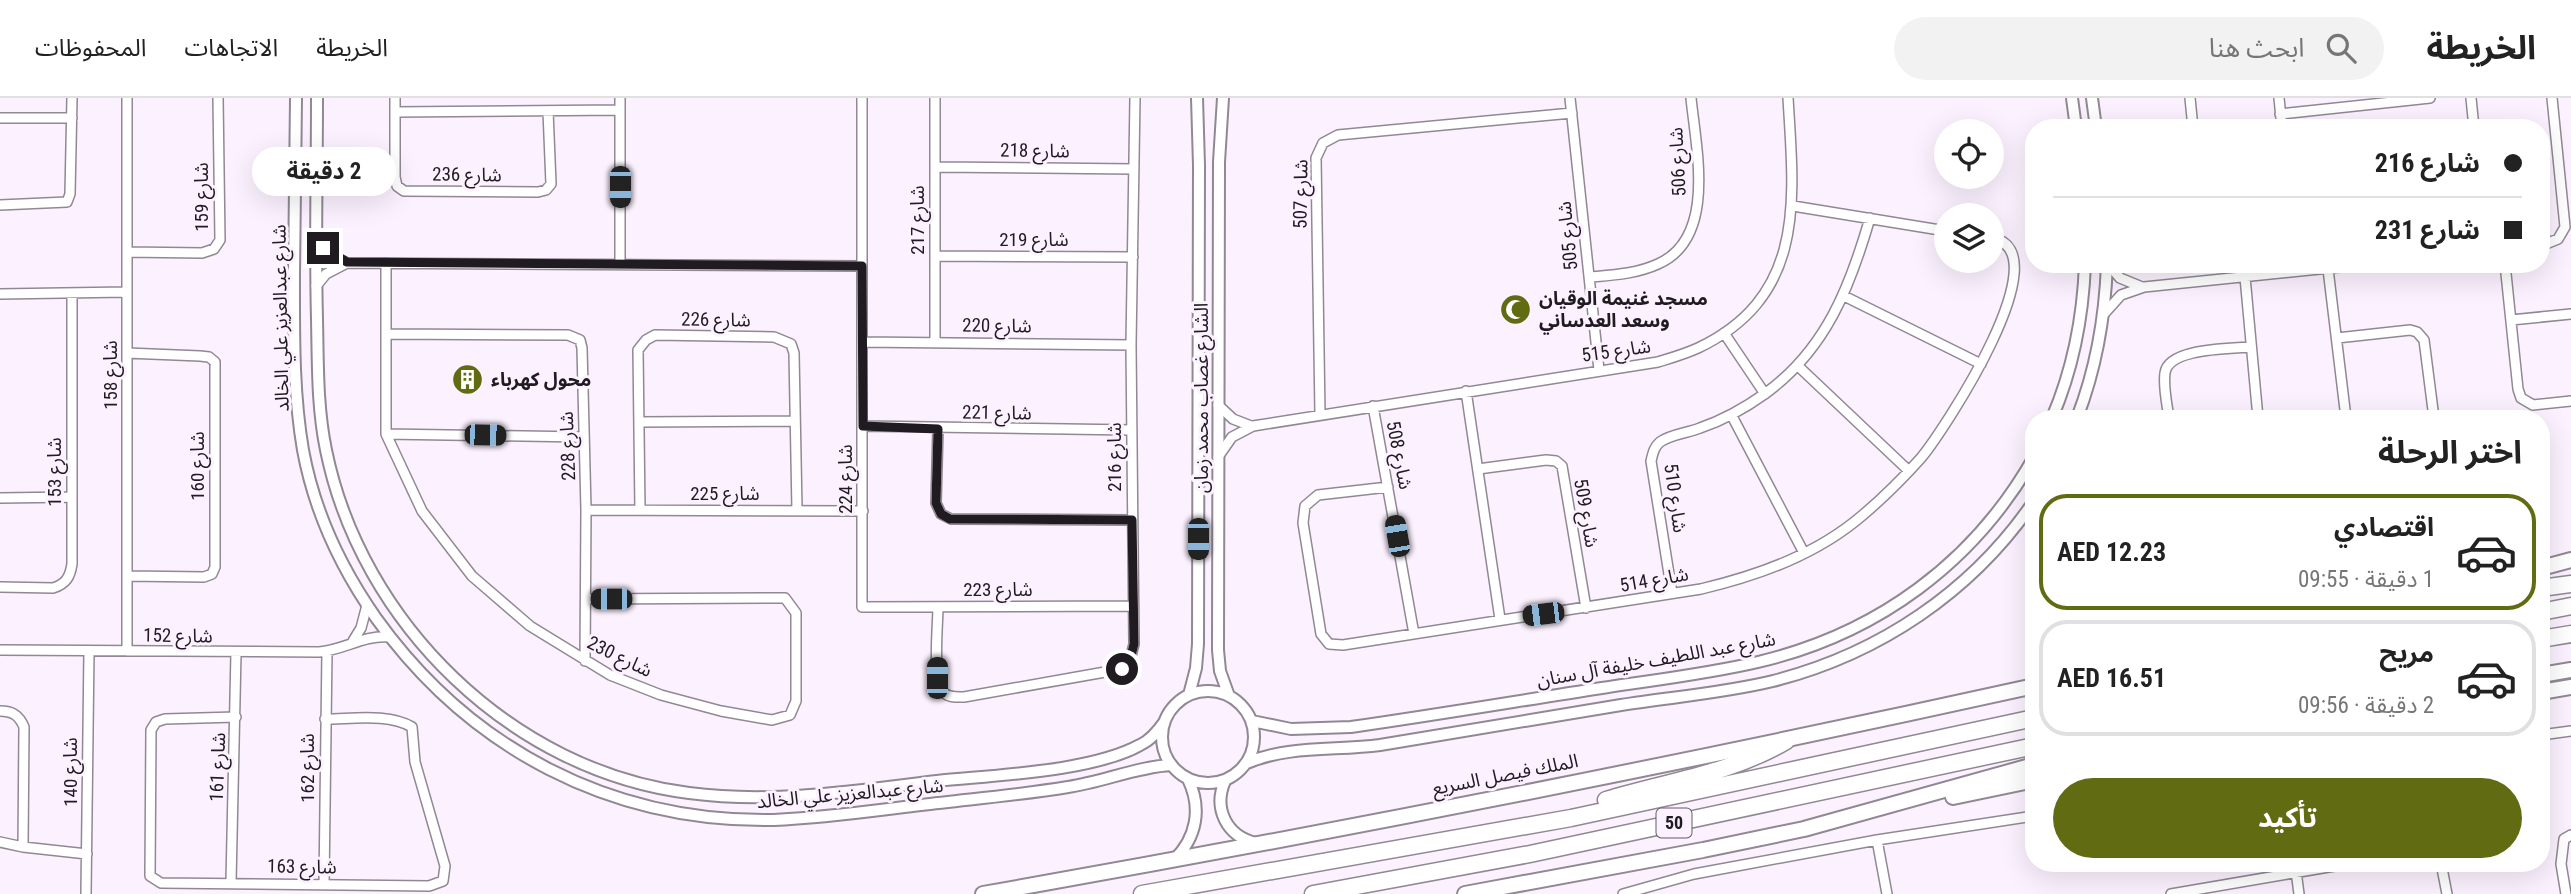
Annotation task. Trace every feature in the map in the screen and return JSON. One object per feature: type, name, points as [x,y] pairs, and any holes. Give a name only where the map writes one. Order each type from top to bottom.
[{"type":"highway","points":[[2550,587],[2571,584]]},
{"type":"highway","points":[[2550,610],[2571,606]]},
{"type":"highway","points":[[2550,638],[2571,634]]},
{"type":"highway","name":"50","points":[[1142,894],[1570,818],[2025,720]]},
{"type":"highway","points":[[1570,818],[1606,801],[1724,770],[1757,757],[1786,741]]},
{"type":"highway","name":"50","points":[[1313,894],[1530,854],[2025,748]]},
{"type":"main road","points":[[2550,566],[2571,560]]},
{"type":"main road","points":[[2550,674],[2571,670]]},
{"type":"main road","points":[[2550,690],[2571,687]]},
{"type":"main road","name":"الملك فيصل السريع","points":[[983,894],[1174,860],[1786,741],[2025,688]]},
{"type":"main road","points":[[1465,894],[1741,843],[1903,803],[2025,768]]},
{"type":"main road","points":[[1903,803],[1952,797],[2025,782]]},
{"type":"street","points":[[0,205],[67,202],[70,194],[72,98]]},
{"type":"street","name":"شارع 158","points":[[127,98],[127,651]]},
{"type":"street","name":"شارع 159","points":[[127,252],[202,253],[214,249],[220,240],[218,98]]},
{"type":"street","name":"شارع 236","points":[[395,98],[394,177],[397,187],[404,191],[546,190],[551,184],[548,111]]},
{"type":"street","points":[[620,98],[620,264]]},
{"type":"street","name":"شارع 224","points":[[862,98],[862,607]]},
{"type":"street","name":"شارع 217","points":[[935,98],[935,342]]},
{"type":"street","name":"شارع 216","points":[[938,607],[937,678],[941,691],[950,697],[1122,669],[1130,660],[1134,644],[1131,345],[1135,98]]},
{"type":"street","name":"الشارع غصاب محمد زمان","points":[[1189,695],[1196,668],[1198,644],[1197,98]]},
{"type":"street","name":"الشارع غصاب محمد زمان","points":[[1223,98],[1219,162],[1217,650],[1222,679],[1229,696]]},
{"type":"street","name":"شارع 505","points":[[1570,98],[1599,370]]},
{"type":"street","name":"شارع 506","points":[[1590,277],[1637,272],[1660,264],[1679,250],[1691,230],[1699,184],[1691,98]]},
{"type":"street","name":"شارع 515","points":[[1218,457],[1232,437],[1253,426],[1658,362],[1697,349],[1724,334],[1748,313],[1771,286],[1787,242],[1793,206],[1788,98]]},
{"type":"street","points":[[2072,98],[2075,119]]},
{"type":"street","points":[[2092,98],[2095,119]]},
{"type":"street","points":[[2190,98],[2192,119]]},
{"type":"street","points":[[2279,98],[2281,119]]},
{"type":"street","points":[[2280,114],[2430,98]]},
{"type":"street","points":[[2471,98],[2473,119]]},
{"type":"street","points":[[2550,242],[2558,239],[2565,227],[2552,98]]},
{"type":"street","points":[[296,99],[305,104],[317,99]]},
{"type":"street","name":"شارع عبدالعزيز علي الخالد","points":[[296,99],[294,337],[303,451],[314,492],[349,576],[389,637],[445,698],[507,746],[554,772],[642,805],[683,814],[748,820],[829,816],[1067,788],[1140,768],[1171,765]]},
{"type":"street","name":"شارع عبدالعزيز علي الخالد","points":[[317,99],[318,387],[324,440],[337,491],[365,559],[404,621],[452,675],[504,719],[563,754],[625,779],[687,793],[746,797],[798,797],[1077,764],[1136,748],[1150,739],[1165,721]]},
{"type":"street","points":[[395,112],[620,110]]},
{"type":"street","name":"شارع 507","points":[[1320,414],[1316,167],[1318,150],[1323,143],[1338,135],[1572,113]]},
{"type":"street","points":[[295,121],[306,117],[317,120]]},
{"type":"street","points":[[0,118],[72,118]]},
{"type":"street","name":"شارع 218","points":[[935,167],[1134,169]]},
{"type":"street","points":[[1793,206],[1934,229]]},
{"type":"street","name":"شارع 510","points":[[1672,593],[1651,461],[1654,450],[1663,440],[1732,416],[1765,394],[1798,366],[1844,296],[1870,218]]},
{"type":"street","points":[[317,240],[330,254],[347,262],[862,266]]},
{"type":"street","name":"شارع 514","points":[[1388,486],[1318,495],[1305,506],[1303,523],[1321,634],[1329,644],[1343,645],[1586,608],[1734,581],[1776,567],[1830,539],[1864,515],[1922,456],[1955,410],[1982,364],[2011,296],[2014,259],[2009,247],[2004,244]]},
{"type":"street","name":"شارع 219","points":[[935,256],[1133,257]]},
{"type":"street","points":[[316,286],[333,269],[347,262]]},
{"type":"street","name":"شارع 230","points":[[386,263],[386,434],[422,511],[472,576],[530,625],[610,675],[661,695],[721,711],[772,720],[790,715],[796,701],[796,612],[785,598],[586,599]]},
{"type":"street","points":[[2055,410],[2076,342],[2084,273]]},
{"type":"street","points":[[2079,410],[2094,363],[2103,315],[2106,273]]},
{"type":"street","points":[[2116,273],[2125,282],[2144,287]]},
{"type":"street","points":[[2103,315],[2120,295],[2144,287],[2286,273]]},
{"type":"street","points":[[2329,273],[2345,410]]},
{"type":"street","points":[[2506,273],[2521,398],[2532,405],[2571,401]]},
{"type":"street","points":[[2245,277],[2257,410]]},
{"type":"street","points":[[0,294],[126,292]]},
{"type":"street","name":"شارع 153","points":[[0,587],[53,588],[66,581],[72,564],[72,293]]},
{"type":"street","points":[[1844,296],[1982,364]]},
{"type":"street","points":[[2511,320],[2571,314]]},
{"type":"street","points":[[2337,338],[2410,330],[2420,334],[2424,340],[2433,410]]},
{"type":"street","name":"شارع 228","points":[[387,334],[568,335],[580,340],[583,348],[586,510],[585,661]]},
{"type":"street","points":[[1724,334],[1765,394]]},
{"type":"street","name":"شارع 226","points":[[640,510],[638,349],[655,335],[781,338],[791,344],[794,353],[797,510]]},
{"type":"street","name":"شارع 220","points":[[863,342],[1131,345]]},
{"type":"street","points":[[2168,410],[2165,374],[2173,359],[2185,355],[2250,347]]},
{"type":"street","name":"شارع 160","points":[[127,576],[204,577],[212,574],[215,567],[215,362],[209,357],[200,356],[128,353]]},
{"type":"street","points":[[1798,366],[1909,471]]},
{"type":"street","points":[[1466,391],[1500,619]]},
{"type":"street","points":[[1219,405],[1233,419],[1253,426]]},
{"type":"street","name":"شارع 508","points":[[1373,406],[1414,634]]},
{"type":"street","points":[[1732,416],[1804,553]]},
{"type":"street","points":[[639,422],[795,421]]},
{"type":"street","name":"شارع 221","points":[[863,426],[1132,430]]},
{"type":"street","points":[[938,429],[936,503],[941,514],[950,519],[1132,520]]},
{"type":"street","points":[[386,434],[583,437]]},
{"type":"street","name":"شارع 509","points":[[1478,468],[1546,460],[1556,461],[1562,466],[1586,608]]},
{"type":"street","name":"شارع عبد اللطيف خليفة آل سنان","points":[[1252,721],[1291,729],[1351,727],[1689,674],[1759,662],[1786,654],[1853,629],[1892,608],[1927,583],[1972,542],[2000,509],[2025,471]]},
{"type":"street","points":[[0,498],[72,497]]},
{"type":"street","name":"شارع 225","points":[[586,510],[863,511]]},
{"type":"street","name":"شارع عبد اللطيف خليفة آل سنان","points":[[1247,763],[1266,755],[1289,751],[1380,745],[1770,681],[1819,667],[1863,649],[1911,621],[1955,589],[2003,541],[2025,513]]},
{"type":"street","points":[[353,641],[361,628],[367,605]]},
{"type":"street","name":"شارع 223","points":[[862,607],[1133,606]]},
{"type":"street","name":"شارع 152","points":[[0,650],[236,653],[327,651],[370,637],[389,637]]},
{"type":"street","name":"شارع 140","points":[[86,894],[89,651]]},
{"type":"street","name":"شارع 162","points":[[324,884],[327,651]]},
{"type":"street","name":"شارع 161","points":[[231,883],[236,653]]},
{"type":"street","points":[[1622,705],[1621,698],[1627,690],[1663,684],[1689,674]]},
{"type":"street","points":[[1209,691],[1229,696],[1246,710],[1252,721],[1254,743],[1247,763],[1225,780],[1206,784],[1188,779],[1171,765],[1163,748],[1165,721],[1171,709],[1189,695],[1209,691]]},
{"type":"street","points":[[0,711],[17,716],[24,727],[23,847]]},
{"type":"street","name":"شارع 163","points":[[236,717],[165,719],[156,722],[151,730],[150,876],[161,883],[429,886],[443,881],[446,866],[415,762],[412,727],[390,719],[325,719]]},
{"type":"street","points":[[2550,734],[2571,731]]},
{"type":"street","points":[[1174,860],[1190,839],[1195,822],[1195,796],[1188,779]]},
{"type":"street","points":[[1225,780],[1220,803],[1227,824],[1237,835],[1259,843]]},
{"type":"street","points":[[1623,894],[1694,874],[1877,840],[2025,817]]},
{"type":"street","points":[[2566,894],[2561,864],[2564,839],[2571,835]]},
{"type":"street","points":[[1877,840],[1886,894]]},
{"type":"street","points":[[0,842],[87,854]]},
{"type":"street","points":[[2172,894],[2277,872]]},
{"type":"street","points":[[2296,872],[2299,894]]},
{"type":"street","points":[[2443,872],[2447,894]]},
{"type":"place","name":"مسجد غنيمة الوقيان وسعد العدساني","points":[[1516,309]]},
{"type":"place","name":"محول كهرباء","points":[[468,379]]},
{"type":"route","points":[[323,248],[347,262],[862,266],[863,426],[938,429],[936,503],[941,514],[950,519],[1132,520],[1134,644],[1130,660],[1122,669]]}]
